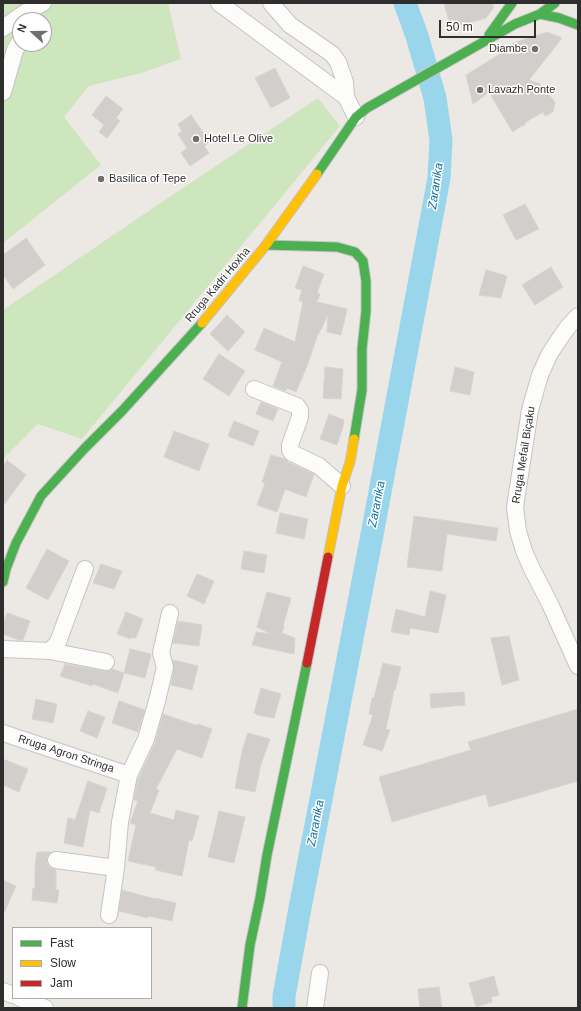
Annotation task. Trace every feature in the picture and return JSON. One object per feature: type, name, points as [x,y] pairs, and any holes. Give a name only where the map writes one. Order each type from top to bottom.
[{"type":"main road","name":"Rruga Kadri Hoxha","points":[[486,40],[512,3]]},
{"type":"main road","name":"Rruga Kadri Hoxha","points":[[3,582],[6,569],[16,543],[41,496],[84,449],[122,412],[198,328],[266,245],[361,112],[514,24],[540,14],[555,3]]},
{"type":"main road","points":[[565,8],[569,15],[578,24]]},
{"type":"main road","points":[[540,14],[578,24]]},
{"type":"main road","points":[[242,1008],[250,945],[267,855],[342,486],[350,462],[362,390],[362,349],[366,311],[366,281],[363,261],[355,252],[337,247],[266,245]]},
{"type":"street","points":[[37,12],[43,3]]},
{"type":"street","points":[[3,28],[43,3]]},
{"type":"street","points":[[219,3],[346,97],[361,112]]},
{"type":"street","points":[[270,3],[290,25],[332,54],[338,62],[345,82],[346,97]]},
{"type":"street","points":[[3,92],[14,52]]},
{"type":"street","name":"Rruga Mefail Biçaku","points":[[578,316],[558,341],[549,355],[540,375],[530,410],[515,507],[518,531],[524,551],[578,666]]},
{"type":"street","points":[[254,388],[297,406],[300,410],[300,417],[290,445],[290,450],[292,453],[319,466],[342,486]]},
{"type":"street","points":[[50,651],[58,642],[85,569]]},
{"type":"street","points":[[110,915],[120,822],[130,775],[146,739],[157,701],[165,667],[161,653],[170,613]]},
{"type":"street","points":[[3,649],[50,651],[106,662]]},
{"type":"street","name":"Rruga Agron Stringa","points":[[3,733],[130,775]]},
{"type":"street","points":[[56,860],[116,868]]},
{"type":"street","points":[[315,1008],[320,973]]},
{"type":"street","points":[[22,999],[45,1008]]},
{"type":"green space","points":[[3,3],[168,3],[181,59],[141,73],[89,86],[64,117],[101,165],[3,243]]},
{"type":"green space","points":[[318,98],[340,126],[82,439],[38,424],[3,459],[3,310]]},
{"type":"building","points":[[444,3],[492,3],[494,7],[486,18],[451,28]]},
{"type":"building","points":[[547,32],[562,38],[529,80],[540,84],[555,102],[553,112],[545,116],[543,112],[513,132],[489,92],[473,104],[466,75],[506,50],[513,43]]},
{"type":"building","points":[[275,68],[290,98],[271,108],[255,78]]},
{"type":"building","points":[[106,96],[123,109],[116,118],[120,121],[107,138],[99,132],[104,125],[92,115]]},
{"type":"building","points":[[191,115],[210,142],[204,146],[209,153],[190,166],[181,153],[187,148],[178,134],[182,131],[178,124]]},
{"type":"building","points":[[525,204],[539,229],[516,240],[503,215]]},
{"type":"building","points":[[26,238],[45,265],[13,289],[3,275],[3,255]]},
{"type":"building","points":[[303,266],[324,274],[317,293],[320,294],[317,302],[347,309],[341,335],[327,332],[328,314],[318,334],[296,392],[287,388],[286,391],[273,386],[282,362],[255,350],[264,328],[295,342],[303,302],[299,300],[302,290],[295,288]]},
{"type":"building","points":[[551,267],[563,287],[535,305],[522,285]]},
{"type":"building","points":[[486,270],[507,276],[501,298],[479,295]]},
{"type":"building","points":[[227,315],[245,332],[228,351],[210,334]]},
{"type":"building","points":[[219,354],[245,371],[229,396],[203,379]]},
{"type":"building","points":[[325,367],[343,369],[341,399],[323,398]]},
{"type":"building","points":[[455,367],[474,372],[470,395],[450,391]]},
{"type":"building","points":[[261,402],[278,409],[273,421],[256,414]]},
{"type":"building","points":[[329,414],[344,420],[337,445],[320,439]]},
{"type":"building","points":[[234,421],[259,431],[253,446],[228,436]]},
{"type":"building","points":[[174,431],[209,444],[199,471],[164,457]]},
{"type":"building","points":[[271,455],[285,459],[288,462],[314,474],[306,497],[285,489],[277,512],[257,505],[265,483],[262,482]]},
{"type":"building","points":[[7,460],[26,475],[3,506],[3,466]]},
{"type":"building","points":[[280,513],[308,519],[304,539],[276,533]]},
{"type":"building","points":[[414,516],[498,528],[496,541],[447,534],[442,571],[407,567]]},
{"type":"building","points":[[47,549],[69,561],[48,600],[26,588]]},
{"type":"building","points":[[244,551],[267,555],[264,573],[241,569]]},
{"type":"building","points":[[101,564],[122,571],[114,589],[93,583]]},
{"type":"building","points":[[197,574],[214,581],[204,604],[187,596]]},
{"type":"building","points":[[430,591],[446,595],[438,633],[410,628],[409,635],[391,632],[396,609],[425,617]]},
{"type":"building","points":[[267,592],[291,598],[282,633],[295,638],[294,654],[252,645],[256,632],[271,634],[257,627]]},
{"type":"building","points":[[126,612],[143,619],[136,638],[131,637],[131,639],[117,634]]},
{"type":"building","points":[[7,613],[30,621],[23,640],[3,634],[3,624]]},
{"type":"building","points":[[178,621],[202,625],[199,646],[173,643]]},
{"type":"building","points":[[509,636],[519,680],[502,685],[491,638]]},
{"type":"building","points":[[130,649],[151,654],[145,678],[124,673]]},
{"type":"building","points":[[173,660],[198,666],[192,690],[171,685],[174,669]]},
{"type":"building","points":[[383,663],[401,667],[394,690],[386,729],[390,730],[382,751],[363,745],[373,715],[369,714],[372,698],[374,698]]},
{"type":"building","points":[[65,664],[104,671],[109,671],[112,669],[124,673],[118,693],[93,684],[92,686],[60,676]]},
{"type":"building","points":[[261,688],[281,694],[274,718],[254,713]]},
{"type":"building","points":[[464,692],[465,705],[431,708],[430,694]]},
{"type":"building","points":[[36,699],[57,704],[53,723],[32,719]]},
{"type":"building","points":[[119,701],[145,710],[138,732],[112,723]]},
{"type":"building","points":[[578,709],[578,781],[489,807],[486,794],[392,822],[379,777],[471,750],[468,742]]},
{"type":"building","points":[[88,711],[105,717],[97,738],[80,731]]},
{"type":"building","points":[[163,714],[198,726],[198,724],[212,729],[202,758],[177,749],[156,789],[159,790],[150,813],[174,820],[176,810],[199,816],[192,841],[189,840],[182,876],[155,870],[156,867],[128,861],[136,825],[130,823],[138,801],[134,800],[138,779],[155,743]]},
{"type":"building","points":[[248,733],[270,739],[261,764],[255,792],[235,788],[243,747]]},
{"type":"building","points":[[3,759],[28,769],[19,792],[3,785]]},
{"type":"building","points":[[88,781],[107,788],[99,813],[90,810],[83,847],[64,843],[68,818],[75,820]]},
{"type":"building","points":[[219,811],[245,817],[234,863],[208,857]]},
{"type":"building","points":[[37,852],[51,852],[48,855],[47,864],[56,870],[56,890],[59,890],[57,903],[32,900],[33,888],[35,888]]},
{"type":"building","points":[[3,880],[16,886],[3,915]]},
{"type":"building","points":[[122,890],[176,903],[172,921],[148,916],[148,918],[119,911]]},
{"type":"building","points":[[494,976],[499,995],[491,997],[492,1002],[476,1007],[469,983]]},
{"type":"building","points":[[439,987],[442,1008],[420,1008],[418,989]]},
{"type":"waterway","name":"Zaranika","points":[[284,1008],[284,996],[300,908],[439,178],[441,140],[435,98],[417,36],[405,3]]},
{"type":"traffic: fast","points":[[489,35],[512,3]]},
{"type":"traffic: fast","points":[[317,174],[356,117],[367,108],[515,24],[540,14],[555,3]]},
{"type":"traffic: fast","points":[[540,14],[559,18],[578,25]]},
{"type":"traffic: fast","points":[[266,245],[337,247],[355,252],[363,261],[366,281],[366,311],[362,349],[362,390],[354,439]]},
{"type":"traffic: fast","points":[[3,582],[6,569],[16,543],[41,496],[84,449],[122,411],[202,323]]},
{"type":"traffic: fast","points":[[242,1008],[250,945],[307,663]]},
{"type":"traffic: slow","points":[[202,323],[266,245],[317,174]]},
{"type":"traffic: slow","points":[[328,557],[342,486],[350,462],[354,439]]},
{"type":"traffic: jam","points":[[307,663],[328,557]]},
{"type":"place","name":"Diambe","points":[[535,49]]},
{"type":"place","name":"Lavazh Ponte","points":[[480,90]]},
{"type":"place","name":"Hotel Le Olive","points":[[196,139]]},
{"type":"place","name":"Basilica of Tepe","points":[[101,179]]}]
